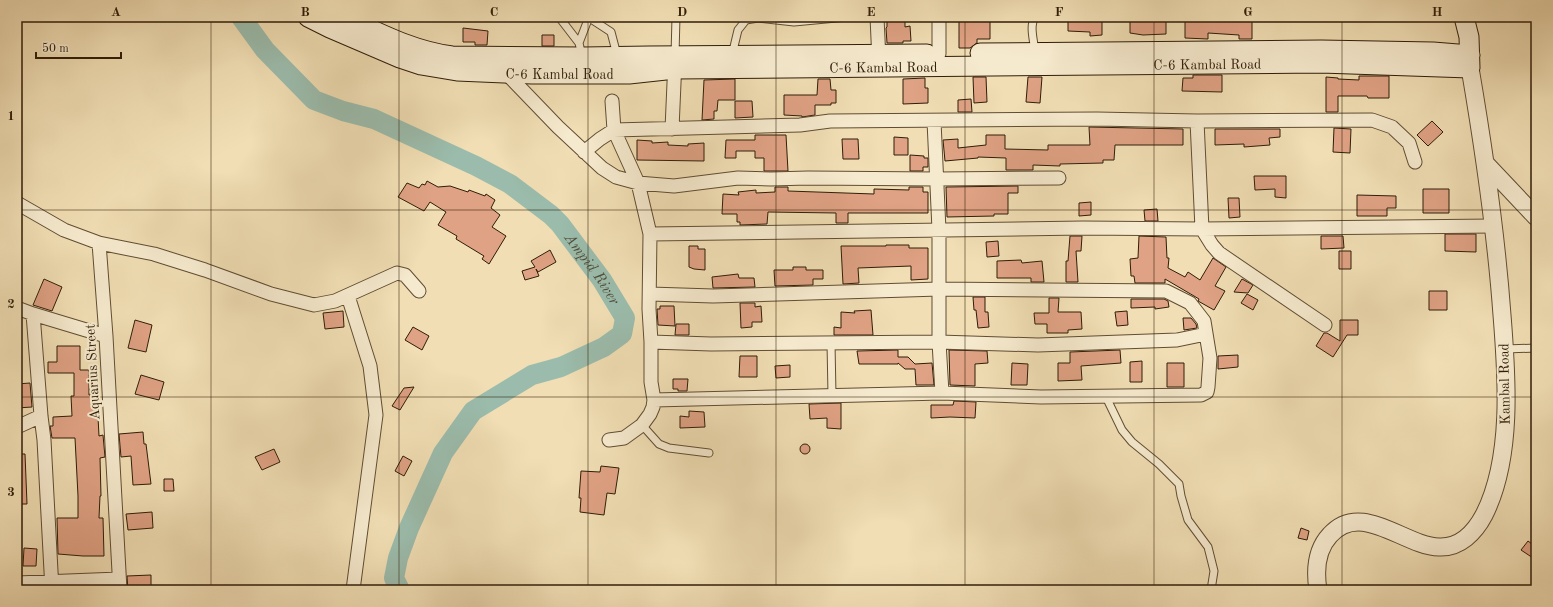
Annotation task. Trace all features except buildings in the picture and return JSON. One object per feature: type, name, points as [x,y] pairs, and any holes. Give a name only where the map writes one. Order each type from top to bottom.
[{"type":"main road","name":"C-6 Kambal Road","points":[[308,17],[330,28],[420,65],[457,71],[532,74],[629,74],[675,62],[732,55],[878,60],[939,54],[1320,50],[1470,61]]},
{"type":"main road","name":"C-6 Kambal Road","points":[[344,17],[397,41],[434,54],[452,56],[581,50],[618,57],[675,62],[878,60],[1320,63],[1470,61]]},
{"type":"main road","name":"Kambal Road","points":[[1464,17],[1470,61]]},
{"type":"street","points":[[877,17],[878,60]]},
{"type":"street","points":[[939,17],[939,54]]},
{"type":"street","name":"Kambal Road","points":[[1318,590],[1318,555],[1325,541],[1333,531],[1344,524],[1362,522],[1381,526],[1420,543],[1439,547],[1460,543],[1473,533],[1484,515],[1500,473],[1506,423],[1505,349],[1494,226],[1470,61]]},
{"type":"street","points":[[672,129],[675,62]]},
{"type":"street","points":[[505,72],[558,127],[602,168],[616,177],[638,183],[674,186],[738,178],[1059,178]]},
{"type":"street","points":[[609,440],[624,438],[642,425],[650,414],[654,400],[651,382],[649,309],[650,234],[638,183],[614,130],[612,101]]},
{"type":"street","points":[[584,152],[614,130],[800,125],[830,122],[1097,119],[1197,122],[1372,120],[1392,127],[1409,143],[1414,162]]},
{"type":"street","points":[[934,122],[939,230],[939,342],[942,393]]},
{"type":"street","points":[[1197,122],[1202,229],[1212,245],[1219,253],[1325,325]]},
{"type":"street","points":[[1486,164],[1536,217]]},
{"type":"street","points":[[17,203],[64,230],[99,243],[154,254],[205,270],[271,294],[314,305],[335,301],[348,296],[397,273],[405,275],[419,291]]},
{"type":"street","points":[[650,234],[1083,228],[1202,229],[1494,226]]},
{"type":"street","name":"Aquarius Street","points":[[99,243],[106,336],[119,584]]},
{"type":"street","points":[[650,294],[713,296],[939,289],[1166,290],[1190,303],[1204,321],[1210,358],[1207,392],[1201,395],[1040,397],[942,393],[654,400]]},
{"type":"street","points":[[348,296],[370,366],[376,415],[353,590]]},
{"type":"street","points":[[17,308],[106,336]]},
{"type":"street","points":[[33,314],[44,440],[52,586]]},
{"type":"street","points":[[651,342],[710,344],[939,342],[1038,345],[1177,340],[1206,334]]},
{"type":"street","points":[[17,427],[41,416]]},
{"type":"street","points":[[17,583],[52,586],[119,584]]},
{"type":"lane","points":[[559,17],[581,50]]},
{"type":"lane","points":[[581,50],[589,17],[611,32],[618,57]]},
{"type":"lane","points":[[675,62],[676,17]]},
{"type":"lane","points":[[732,55],[738,30],[746,20],[758,18],[794,22],[847,17]]},
{"type":"lane","points":[[1035,17],[1032,22],[1035,52]]},
{"type":"lane","points":[[831,343],[832,395]]},
{"type":"lane","points":[[1505,349],[1536,348]]},
{"type":"lane","points":[[1106,397],[1122,430],[1132,442],[1159,464],[1179,484],[1180,496],[1188,520],[1208,547],[1214,571],[1211,590]]},
{"type":"lane","points":[[642,425],[660,444],[669,448],[709,453]]},
{"type":"waterway","name":"Ampid River","points":[[241,17],[265,50],[314,100],[343,111],[374,119],[476,166],[510,184],[551,215],[560,224],[602,280],[625,318],[622,334],[604,347],[561,367],[532,375],[473,411],[443,453],[409,528],[398,558],[394,578],[400,590]]}]
